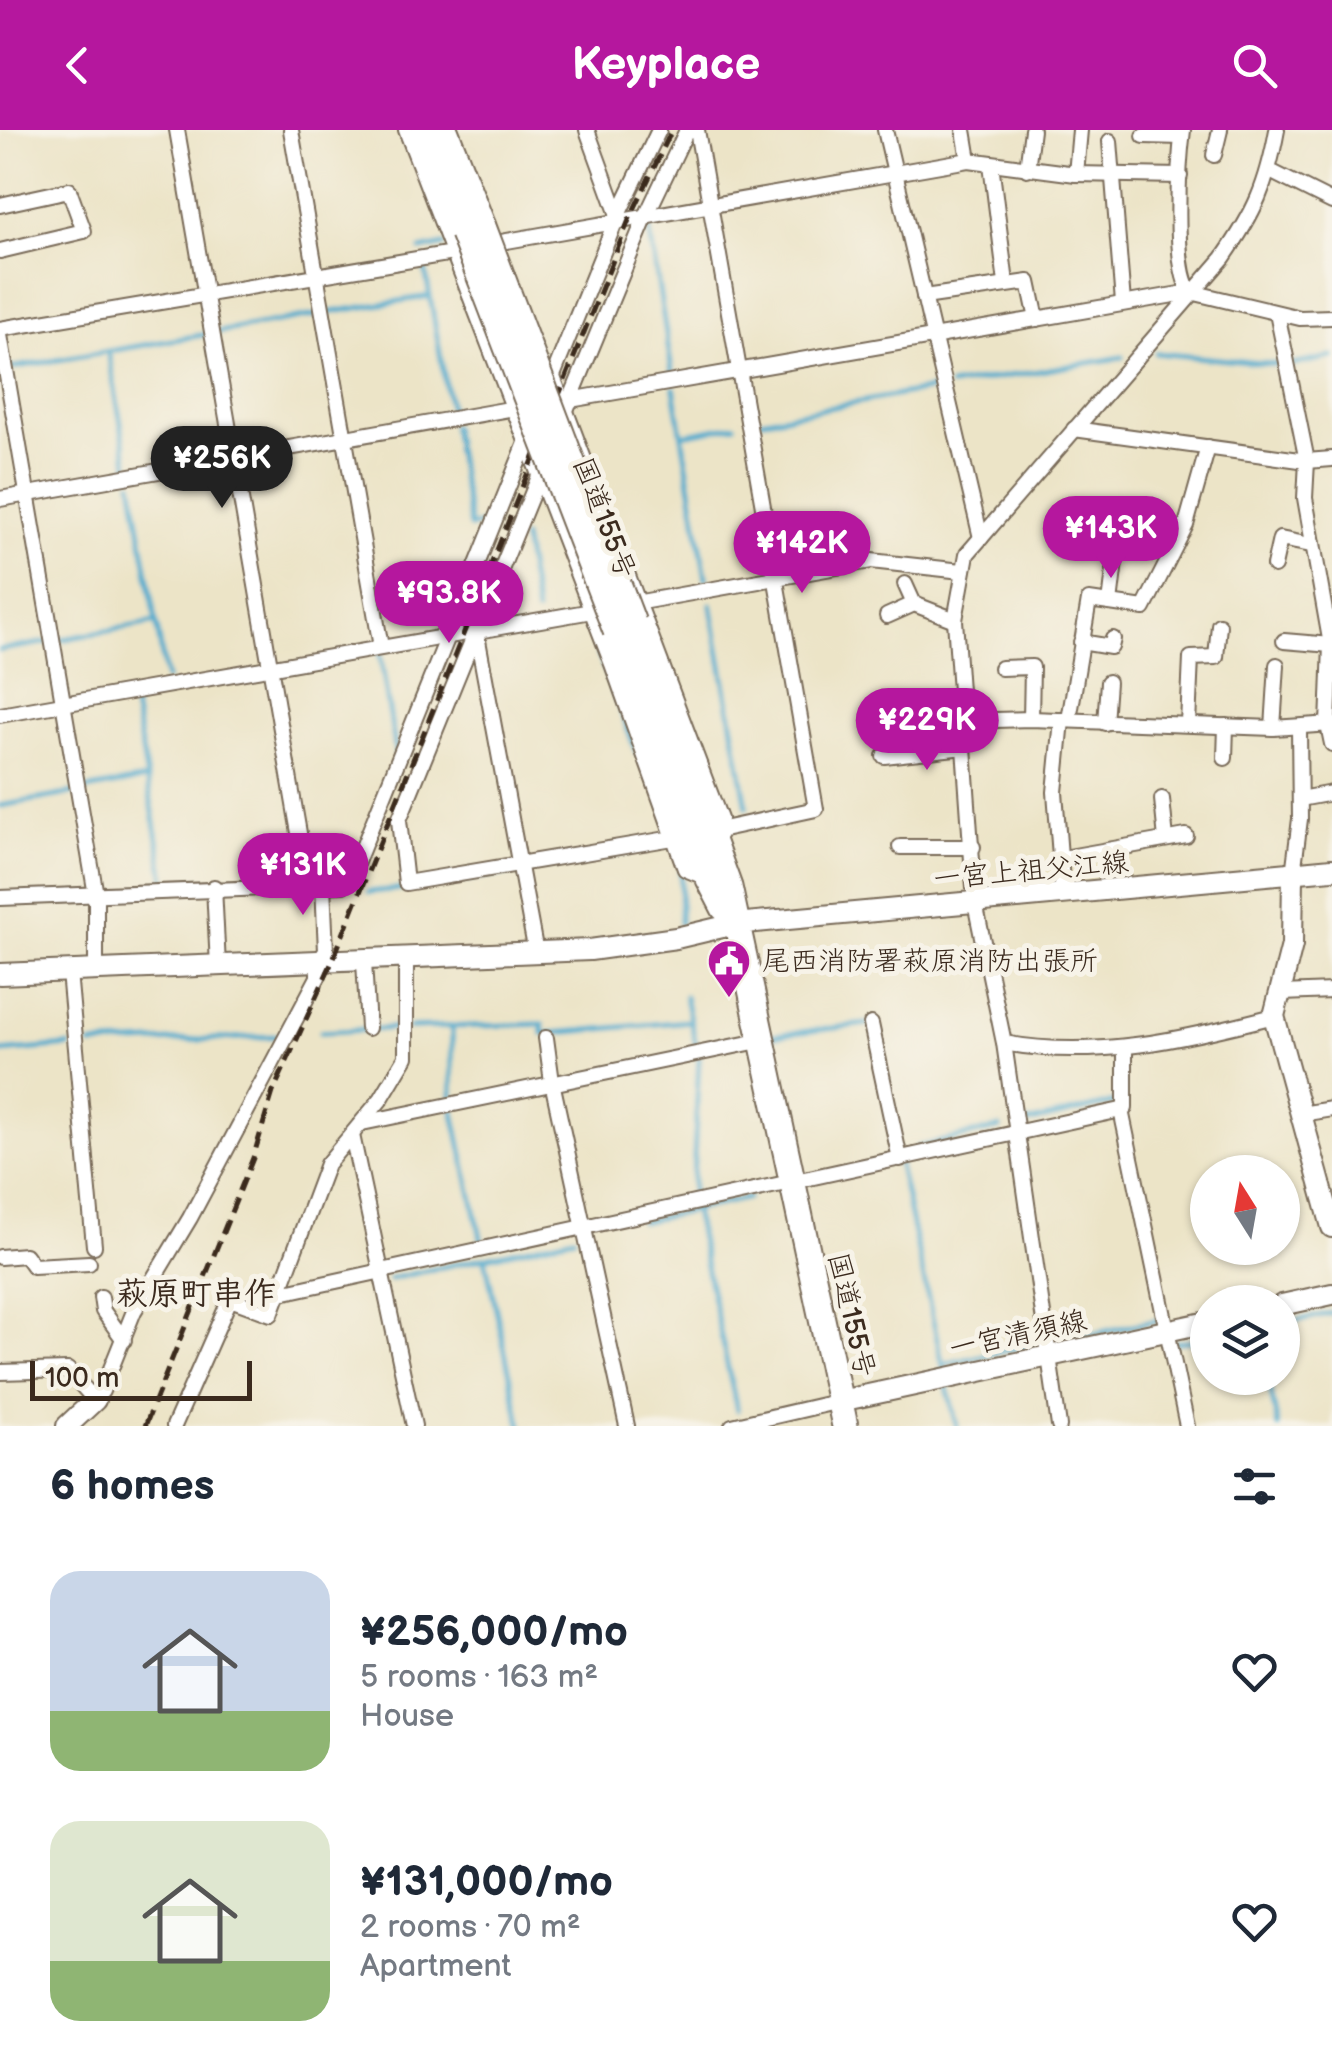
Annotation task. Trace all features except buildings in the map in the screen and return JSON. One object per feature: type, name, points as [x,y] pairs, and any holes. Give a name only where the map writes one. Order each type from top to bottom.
[{"type":"highway","name":"国道155号","points":[[425,130],[475,238],[716,840],[843,1414]]},
{"type":"highway","name":"国道155号","points":[[444,130],[475,238]]},
{"type":"highway","name":"国道155号","points":[[630,619],[709,879],[736,924]]},
{"type":"street","points":[[68,1426],[95,1400],[134,1311],[190,1218],[318,976],[318,962],[326,951],[316,885],[270,668],[177,130]]},
{"type":"street","points":[[291,130],[381,647]]},
{"type":"street","points":[[406,130],[475,238],[568,404],[630,619],[776,579],[871,561],[962,571]]},
{"type":"street","points":[[457,130],[497,366],[686,870],[709,879]]},
{"type":"street","points":[[587,130],[617,219]]},
{"type":"street","points":[[0,898],[342,885],[352,872],[617,219],[659,130]]},
{"type":"street","points":[[674,838],[406,883],[399,820],[646,216],[687,130]]},
{"type":"street","points":[[698,130],[816,809],[723,828],[716,840]]},
{"type":"street","points":[[885,130],[980,538]]},
{"type":"street","points":[[964,130],[968,160]]},
{"type":"street","points":[[1027,169],[1032,130]]},
{"type":"street","points":[[1076,174],[1080,130]]},
{"type":"street","points":[[1214,155],[1220,130]]},
{"type":"street","points":[[1059,1426],[1004,1043],[975,903],[955,620],[962,571],[967,554],[980,538],[1224,258],[1256,210],[1270,171],[1276,130]]},
{"type":"street","points":[[1144,136],[1182,134],[1181,262],[1184,285],[1191,292]]},
{"type":"street","points":[[1110,141],[1124,302]]},
{"type":"street","points":[[96,970],[96,895],[0,332],[316,275],[475,238],[646,216],[968,160],[1076,174],[1180,176]]},
{"type":"street","points":[[992,164],[1006,283]]},
{"type":"street","points":[[1270,171],[1332,202]]},
{"type":"street","points":[[0,204],[70,190],[84,231],[0,251]]},
{"type":"street","points":[[924,297],[1029,282],[1037,319]]},
{"type":"street","points":[[568,404],[1191,292],[1300,318],[1332,317]]},
{"type":"street","points":[[1278,313],[1307,461],[1305,498],[1311,545],[1332,645],[1332,744]]},
{"type":"street","points":[[0,499],[542,404]]},
{"type":"street","points":[[1074,428],[1307,461],[1332,459]]},
{"type":"street","points":[[1062,895],[1063,858],[1055,792],[1089,600],[1144,608],[1158,588],[1186,525],[1208,447]]},
{"type":"street","points":[[1274,566],[1280,539],[1311,545]]},
{"type":"street","points":[[1110,603],[1114,562]]},
{"type":"street","points":[[905,584],[914,604],[955,620]]},
{"type":"street","points":[[887,616],[914,604]]},
{"type":"street","points":[[0,715],[592,611]]},
{"type":"street","points":[[1188,724],[1191,658],[1216,657],[1220,625]]},
{"type":"street","points":[[476,630],[516,864],[536,953]]},
{"type":"street","points":[[1081,642],[1111,648],[1112,638]]},
{"type":"street","points":[[1284,640],[1332,645]]},
{"type":"street","points":[[1273,728],[1277,665]]},
{"type":"street","points":[[1001,668],[1032,667],[1031,719]]},
{"type":"street","points":[[1105,723],[1108,682]]},
{"type":"street","points":[[878,714],[960,699]]},
{"type":"street","points":[[962,721],[1031,719],[1273,728],[1330,725]]},
{"type":"street","points":[[1226,726],[1226,758]]},
{"type":"street","points":[[1299,728],[1300,799],[1292,944],[1274,1016],[1332,1228]]},
{"type":"street","points":[[884,756],[964,747]]},
{"type":"street","points":[[1300,799],[1332,793]]},
{"type":"street","points":[[1162,798],[1166,839]]},
{"type":"street","points":[[1063,858],[1186,836]]},
{"type":"street","points":[[900,847],[973,847]]},
{"type":"street","name":"一宮上祖父江線","points":[[0,974],[536,953],[621,946],[736,924],[1332,870]]},
{"type":"street","points":[[214,887],[218,966]]},
{"type":"street","points":[[174,1426],[230,1299],[271,1314],[327,1164],[357,1129],[406,1056],[406,961]]},
{"type":"street","points":[[364,962],[368,1028]]},
{"type":"street","points":[[70,972],[94,1246]]},
{"type":"street","points":[[1282,993],[1332,991]]},
{"type":"street","points":[[1004,1043],[1071,1052],[1125,1048],[1274,1016]]},
{"type":"street","points":[[871,1024],[900,1159]]},
{"type":"street","points":[[546,1038],[552,1082],[627,1426]]},
{"type":"street","points":[[357,1129],[552,1082],[759,1040]]},
{"type":"street","points":[[281,1294],[1121,1110],[1125,1108],[1125,1048]]},
{"type":"street","points":[[1302,1114],[1332,1109]]},
{"type":"street","points":[[1121,1110],[1186,1426]]},
{"type":"street","points":[[357,1129],[381,1273],[414,1426]]},
{"type":"street","points":[[0,1256],[26,1255],[32,1266],[89,1264]]},
{"type":"street","points":[[1300,1301],[1332,1294]]},
{"type":"street","points":[[101,1297],[103,1311],[124,1340]]},
{"type":"street","name":"一宮清須線","points":[[843,1414],[1049,1356],[1190,1326]]},
{"type":"street","points":[[0,1372],[68,1370],[95,1400]]},
{"type":"street","points":[[732,1426],[843,1414]]},
{"type":"waterway","points":[[649,227],[673,377]]},
{"type":"waterway","points":[[421,250],[444,245]]},
{"type":"waterway","points":[[424,263],[451,415]]},
{"type":"waterway","points":[[327,313],[430,296]]},
{"type":"waterway","points":[[218,332],[317,315]]},
{"type":"waterway","points":[[11,368],[208,334]]},
{"type":"waterway","points":[[108,351],[130,474]]},
{"type":"waterway","points":[[1156,353],[1281,365]]},
{"type":"waterway","points":[[950,386],[1123,357]]},
{"type":"waterway","points":[[1292,365],[1332,357]]},
{"type":"waterway","points":[[674,388],[706,578]]},
{"type":"waterway","points":[[761,420],[932,389]]},
{"type":"waterway","points":[[682,435],[735,425]]},
{"type":"waterway","points":[[452,426],[470,527],[488,523]]},
{"type":"waterway","points":[[132,482],[166,679]]},
{"type":"waterway","points":[[523,538],[536,612]]},
{"type":"waterway","points":[[711,604],[747,807]]},
{"type":"waterway","points":[[581,619],[585,618],[637,753]]},
{"type":"waterway","points":[[58,640],[156,622]]},
{"type":"waterway","points":[[0,650],[49,642]]},
{"type":"waterway","points":[[380,653],[396,754]]},
{"type":"waterway","points":[[133,701],[166,884]]},
{"type":"waterway","points":[[85,790],[146,779]]},
{"type":"waterway","points":[[0,806],[74,793]]},
{"type":"waterway","points":[[523,870],[629,852]]},
{"type":"waterway","points":[[680,923],[681,871]]},
{"type":"waterway","points":[[466,880],[513,872]]},
{"type":"waterway","points":[[369,892],[410,888]]},
{"type":"waterway","points":[[685,997],[697,1049]]},
{"type":"waterway","points":[[409,1028],[543,1024],[543,1034],[690,1021]]},
{"type":"waterway","points":[[769,1036],[867,1024]]},
{"type":"waterway","points":[[321,1032],[399,1028]]},
{"type":"waterway","points":[[452,1028],[452,1103]]},
{"type":"waterway","points":[[91,1045],[279,1036]]},
{"type":"waterway","points":[[0,1052],[69,1046]]},
{"type":"waterway","points":[[692,1199],[699,1059]]},
{"type":"waterway","points":[[1023,1124],[1121,1101]]},
{"type":"waterway","points":[[453,1108],[483,1247]]},
{"type":"waterway","points":[[918,1147],[1000,1128]]},
{"type":"waterway","points":[[898,1161],[945,1375]]},
{"type":"waterway","points":[[641,1222],[748,1198]]},
{"type":"waterway","points":[[694,1211],[737,1410]]},
{"type":"waterway","points":[[390,1279],[574,1237]]},
{"type":"waterway","points":[[485,1258],[521,1426]]},
{"type":"waterway","points":[[1300,1320],[1331,1313]]},
{"type":"waterway","points":[[1055,1342],[1158,1320]]},
{"type":"waterway","points":[[1176,1342],[1190,1341]]},
{"type":"waterway","points":[[943,1364],[1037,1344]]},
{"type":"waterway","points":[[947,1386],[957,1426]]},
{"type":"waterway","points":[[1272,1395],[1278,1426]]},
{"type":"railway","points":[[145,1426],[253,1158],[273,1092],[332,962],[629,220],[672,130]]},
{"type":"place","name":"尾西消防署萩原消防出張所","points":[[729,999]]},
{"type":"district","name":"萩原町串作","points":[[196,1294]]}]
